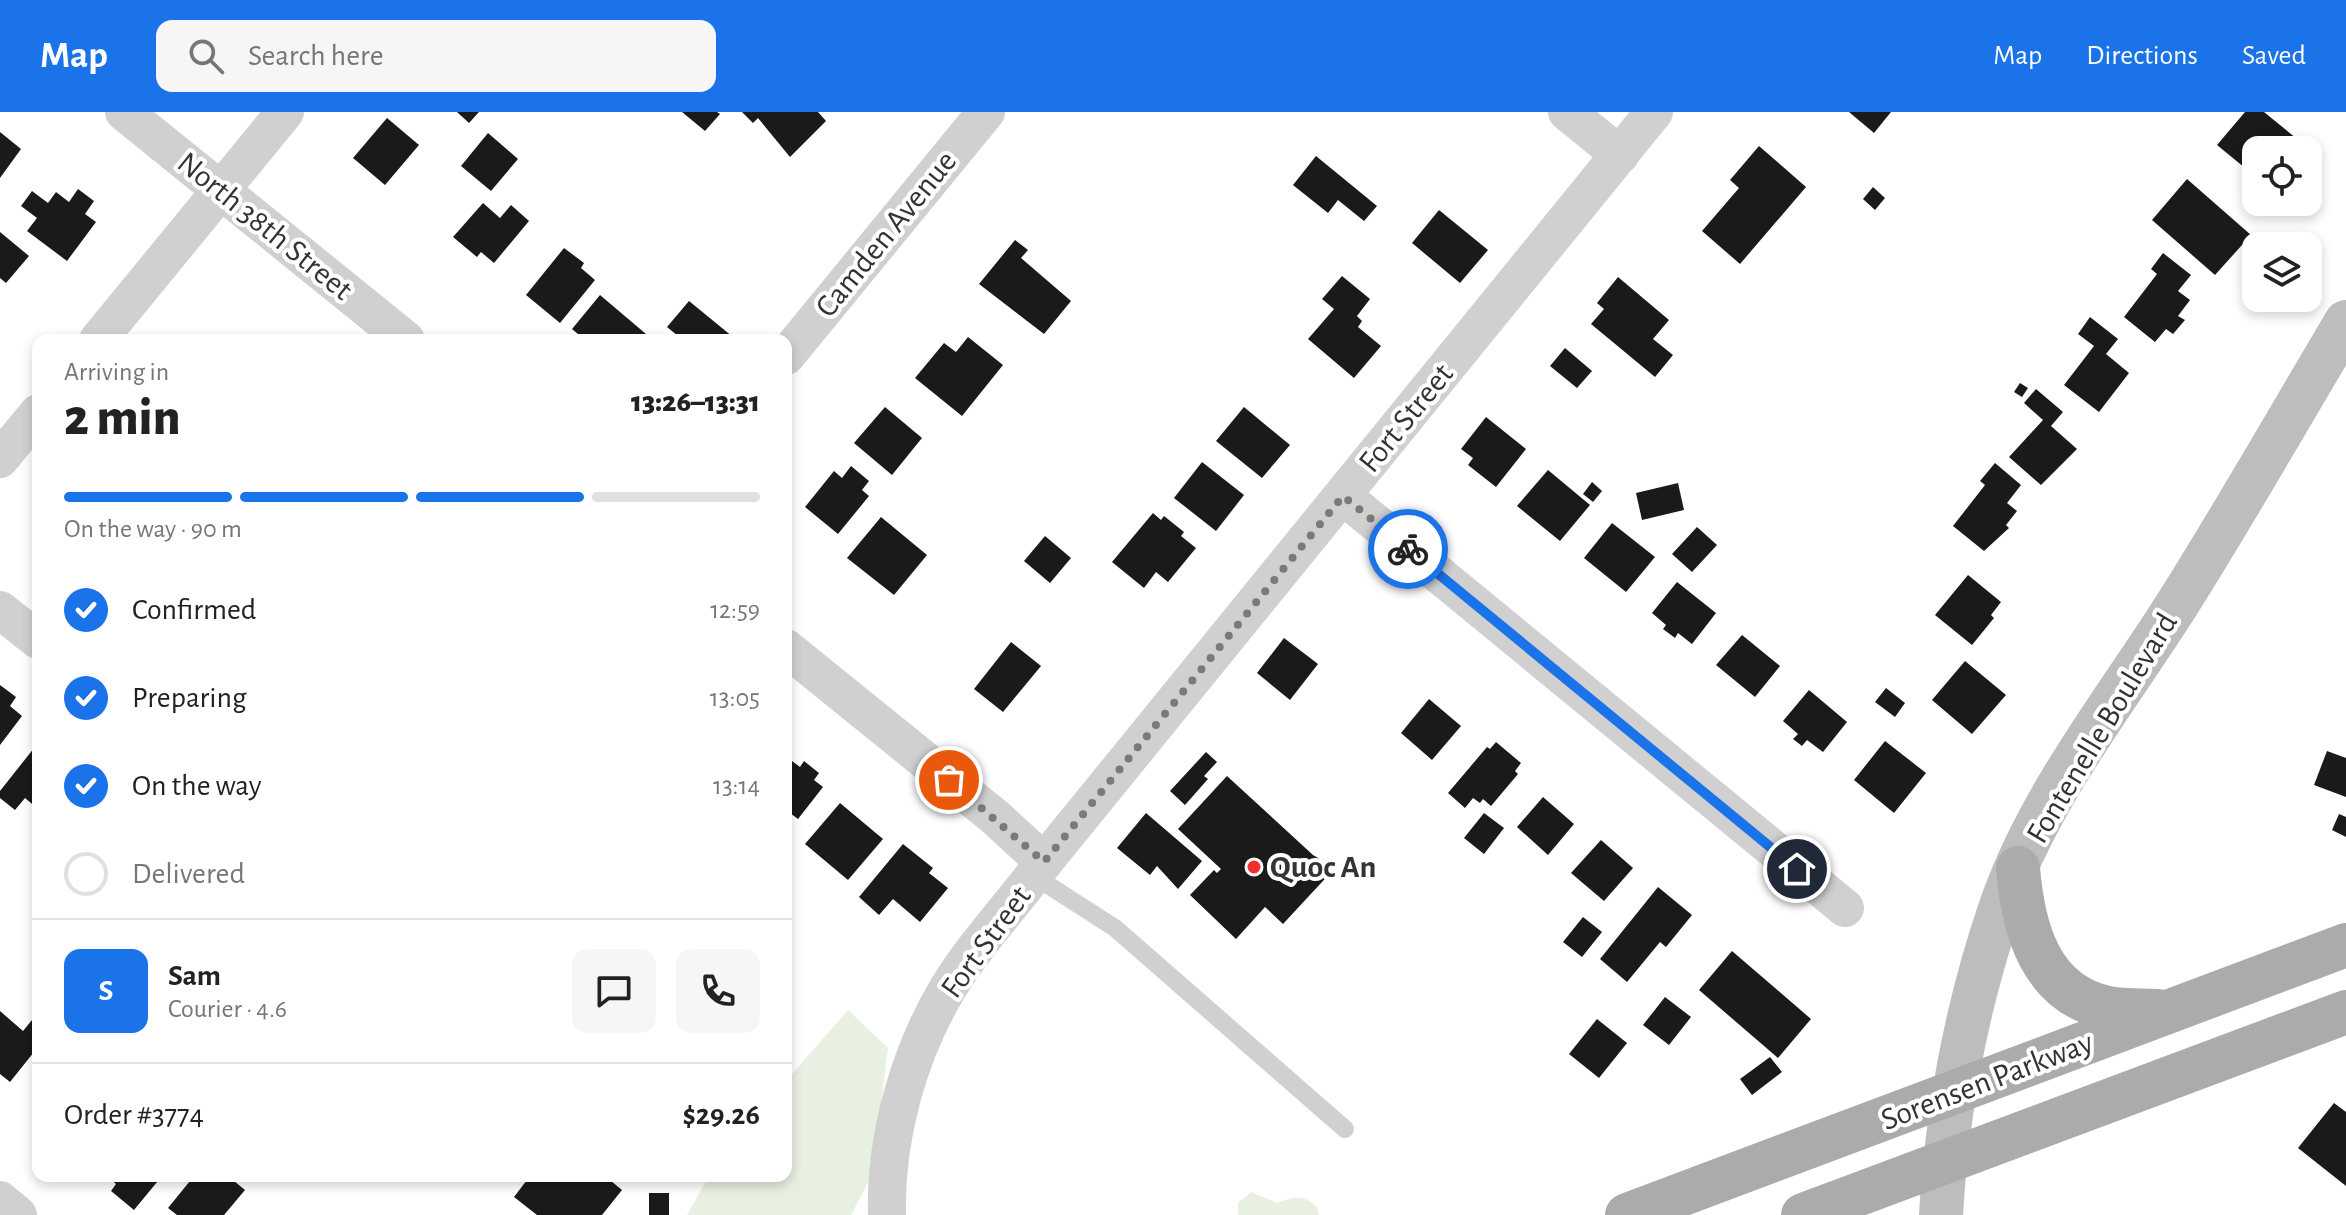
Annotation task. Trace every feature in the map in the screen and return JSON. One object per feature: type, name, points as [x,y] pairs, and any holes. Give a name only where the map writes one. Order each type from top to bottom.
[{"type":"main road","name":"Fontenelle Boulevard","points":[[1941,1215],[1945,1162],[1968,1023],[2002,905],[2018,868],[2064,777],[2178,603],[2346,322]]},
{"type":"main road","points":[[2018,868],[2022,915],[2031,941],[2044,966],[2066,990],[2084,1001],[2110,1008],[2168,1012]]},
{"type":"main road","name":"Sorensen Parkway","points":[[1627,1215],[2346,945]]},
{"type":"main road","name":"Sorensen Parkway","points":[[1803,1215],[2346,1012]]},
{"type":"street","name":"North 38th Street","points":[[124,112],[399,334]]},
{"type":"street","points":[[103,334],[285,112]]},
{"type":"street","name":"Camden Avenue","points":[[792,349],[986,112]]},
{"type":"street","points":[[1567,112],[1620,155]]},
{"type":"street","name":"Fort Street","points":[[887,1215],[894,1133],[910,1072],[928,1025],[950,986],[1039,869],[1654,112]]},
{"type":"street","points":[[0,459],[32,420]]},
{"type":"street","points":[[1343,496],[1845,908]]},
{"type":"street","points":[[0,610],[32,635]]},
{"type":"street","points":[[792,653],[995,817],[1039,869]]},
{"type":"street","points":[[0,1200],[18,1215]]},
{"type":"lane","points":[[1039,869],[1115,928],[1345,1129]]},
{"type":"green space","points":[[848,1010],[888,1048],[872,1175],[851,1215],[687,1215],[706,1182],[792,1182],[792,1074]]},
{"type":"green space","points":[[1251,1192],[1277,1203],[1294,1198],[1304,1199],[1318,1209],[1319,1215],[1238,1215],[1238,1203]]},
{"type":"building","points":[[457,112],[479,112],[469,123]]},
{"type":"building","points":[[682,112],[717,112],[720,114],[705,131]]},
{"type":"building","points":[[742,112],[818,112],[826,121],[790,157],[758,118],[753,123]]},
{"type":"building","points":[[1849,112],[1891,112],[1874,133]]},
{"type":"building","points":[[2245,112],[2264,112],[2293,136],[2242,136],[2242,166],[2217,145]]},
{"type":"building","points":[[387,118],[419,145],[385,185],[353,158]]},
{"type":"building","points":[[0,132],[21,149],[0,178]]},
{"type":"building","points":[[488,133],[518,159],[491,191],[461,166]]},
{"type":"building","points":[[1759,146],[1806,187],[1740,264],[1702,231],[1739,188],[1730,180]]},
{"type":"building","points":[[1316,156],[1377,206],[1364,221],[1338,200],[1328,213],[1293,185]]},
{"type":"building","points":[[2187,179],[2248,232],[2242,232],[2242,245],[2215,275],[2152,220]]},
{"type":"building","points":[[1873,187],[1885,198],[1875,210],[1863,199]]},
{"type":"building","points":[[78,189],[94,201],[85,214],[96,222],[67,261],[27,231],[37,218],[21,206],[32,191],[48,203],[56,192],[69,202]]},
{"type":"building","points":[[483,203],[500,218],[511,205],[529,221],[494,263],[481,252],[477,257],[453,237]]},
{"type":"building","points":[[1439,210],[1488,250],[1460,283],[1412,243]]},
{"type":"building","points":[[0,232],[29,256],[6,283],[0,278]]},
{"type":"building","points":[[1015,240],[1028,250],[1021,258],[1071,301],[1044,334],[979,284]]},
{"type":"building","points":[[564,248],[584,263],[581,268],[595,280],[560,323],[526,295]]},
{"type":"building","points":[[2163,253],[2191,275],[2178,291],[2190,300],[2178,316],[2185,320],[2173,334],[2166,329],[2155,342],[2124,317],[2157,274],[2151,269]]},
{"type":"building","points":[[1342,276],[1370,299],[1357,316],[1362,321],[1358,327],[1381,346],[1354,378],[1308,339],[1334,309],[1322,299]]},
{"type":"building","points":[[1618,277],[1669,320],[1653,339],[1673,355],[1655,377],[1591,324],[1604,309],[1597,303]]},
{"type":"building","points":[[600,295],[646,334],[578,334],[572,329]]},
{"type":"building","points":[[689,301],[729,334],[676,334],[667,327]]},
{"type":"building","points":[[2090,317],[2118,339],[2106,354],[2129,373],[2099,412],[2064,385],[2094,346],[2078,334]]},
{"type":"building","points":[[968,337],[1003,365],[962,416],[915,378],[944,343],[956,352]]},
{"type":"building","points":[[1565,348],[1592,371],[1577,388],[1550,366]]},
{"type":"building","points":[[2020,383],[2028,388],[2022,397],[2014,392]]},
{"type":"building","points":[[2036,389],[2063,412],[2051,426],[2077,449],[2041,485],[2009,457],[2043,420],[2024,403]]},
{"type":"building","points":[[885,407],[922,438],[892,475],[854,443]]},
{"type":"building","points":[[1244,407],[1290,445],[1262,478],[1216,441]]},
{"type":"building","points":[[1486,417],[1526,449],[1496,487],[1468,465],[1473,458],[1461,449]]},
{"type":"building","points":[[1202,462],[1244,495],[1216,531],[1174,498]]},
{"type":"building","points":[[1995,463],[2021,485],[2007,503],[2017,511],[2006,525],[2009,528],[1984,551],[1953,526],[1985,485],[1980,481]]},
{"type":"building","points":[[851,466],[869,481],[862,490],[869,496],[838,534],[805,507],[834,471],[842,478]]},
{"type":"building","points":[[1548,470],[1590,505],[1560,541],[1517,506]]},
{"type":"building","points":[[1592,482],[1602,491],[1593,502],[1583,494]]},
{"type":"building","points":[[1678,483],[1684,510],[1642,520],[1636,493]]},
{"type":"building","points":[[1153,513],[1161,520],[1164,516],[1184,532],[1181,536],[1196,548],[1168,582],[1156,572],[1144,588],[1112,562]]},
{"type":"building","points":[[881,517],[927,555],[894,595],[847,558]]},
{"type":"building","points":[[1612,523],[1655,557],[1626,592],[1584,558]]},
{"type":"building","points":[[1697,527],[1717,545],[1692,572],[1672,554]]},
{"type":"building","points":[[1045,536],[1071,558],[1050,583],[1024,561]]},
{"type":"building","points":[[1968,575],[2001,602],[1991,615],[1994,618],[1972,645],[1935,615]]},
{"type":"building","points":[[1677,582],[1716,613],[1692,644],[1678,633],[1675,638],[1663,629],[1666,625],[1652,613]]},
{"type":"building","points":[[1742,635],[1780,666],[1755,697],[1716,665]]},
{"type":"building","points":[[1284,638],[1318,664],[1290,700],[1257,673]]},
{"type":"building","points":[[1011,642],[1041,666],[1003,712],[974,689]]},
{"type":"building","points":[[1965,661],[2006,695],[1972,734],[1932,700]]},
{"type":"building","points":[[0,685],[16,697],[10,706],[22,716],[0,745]]},
{"type":"building","points":[[1886,688],[1905,703],[1895,717],[1875,702]]},
{"type":"building","points":[[1809,690],[1847,722],[1823,752],[1807,740],[1802,746],[1793,739],[1798,734],[1783,721]]},
{"type":"building","points":[[1429,699],[1461,726],[1432,760],[1401,733]]},
{"type":"building","points":[[1885,741],[1926,773],[1894,813],[1854,780]]},
{"type":"building","points":[[1496,742],[1521,763],[1515,771],[1518,774],[1491,806],[1483,799],[1480,803],[1473,798],[1465,808],[1448,793],[1487,747],[1490,749]]},
{"type":"building","points":[[32,751],[32,804],[25,798],[15,810],[0,798],[0,791]]},
{"type":"building","points":[[2327,751],[2346,758],[2346,797],[2314,785]]},
{"type":"building","points":[[1206,752],[1217,762],[1204,776],[1208,779],[1185,805],[1170,791]]},
{"type":"building","points":[[792,761],[800,767],[804,761],[819,773],[814,780],[823,787],[798,819],[792,814]]},
{"type":"building","points":[[1227,776],[1313,855],[1335,868],[1283,924],[1265,907],[1236,939],[1190,895],[1214,870],[1217,873],[1221,869],[1178,829]]},
{"type":"building","points":[[1543,797],[1574,824],[1548,855],[1517,827]]},
{"type":"building","points":[[840,803],[883,839],[848,880],[805,844]]},
{"type":"building","points":[[1146,813],[1202,861],[1178,889],[1157,866],[1150,875],[1117,848]]},
{"type":"building","points":[[1484,813],[1504,828],[1484,854],[1464,838]]},
{"type":"building","points":[[2339,814],[2346,817],[2346,837],[2332,830]]},
{"type":"building","points":[[1601,840],[1633,868],[1604,901],[1571,873]]},
{"type":"building","points":[[903,844],[933,868],[929,873],[948,888],[920,922],[893,899],[879,915],[859,897]]},
{"type":"building","points":[[1658,887],[1692,915],[1666,947],[1660,942],[1627,982],[1600,959]]},
{"type":"building","points":[[1583,917],[1602,932],[1582,957],[1563,942]]},
{"type":"building","points":[[1732,951],[1811,1019],[1778,1058],[1699,990]]},
{"type":"building","points":[[1665,997],[1691,1017],[1669,1045],[1643,1025]]},
{"type":"building","points":[[0,1011],[23,1031],[32,1020],[32,1054],[10,1082],[0,1074]]},
{"type":"building","points":[[1597,1019],[1627,1043],[1599,1078],[1569,1054]]},
{"type":"building","points":[[1770,1057],[1782,1072],[1752,1095],[1740,1079]]},
{"type":"building","points":[[2334,1103],[2346,1112],[2346,1186],[2298,1148]]},
{"type":"building","points":[[114,1182],[157,1182],[134,1210],[111,1191],[116,1184]]},
{"type":"building","points":[[189,1182],[235,1182],[245,1190],[224,1215],[177,1215],[168,1208]]},
{"type":"building","points":[[525,1182],[612,1182],[622,1190],[602,1215],[537,1215],[514,1197]]},
{"type":"building","points":[[649,1193],[669,1193],[669,1215],[649,1215]]},
{"type":"way so far","points":[[949,780],[1044,862],[1343,496],[1408,549]]},
{"type":"place","name":"Quoc An","points":[[1254,867]]},
{"type":"route","points":[[1408,549],[1797,869]]}]
